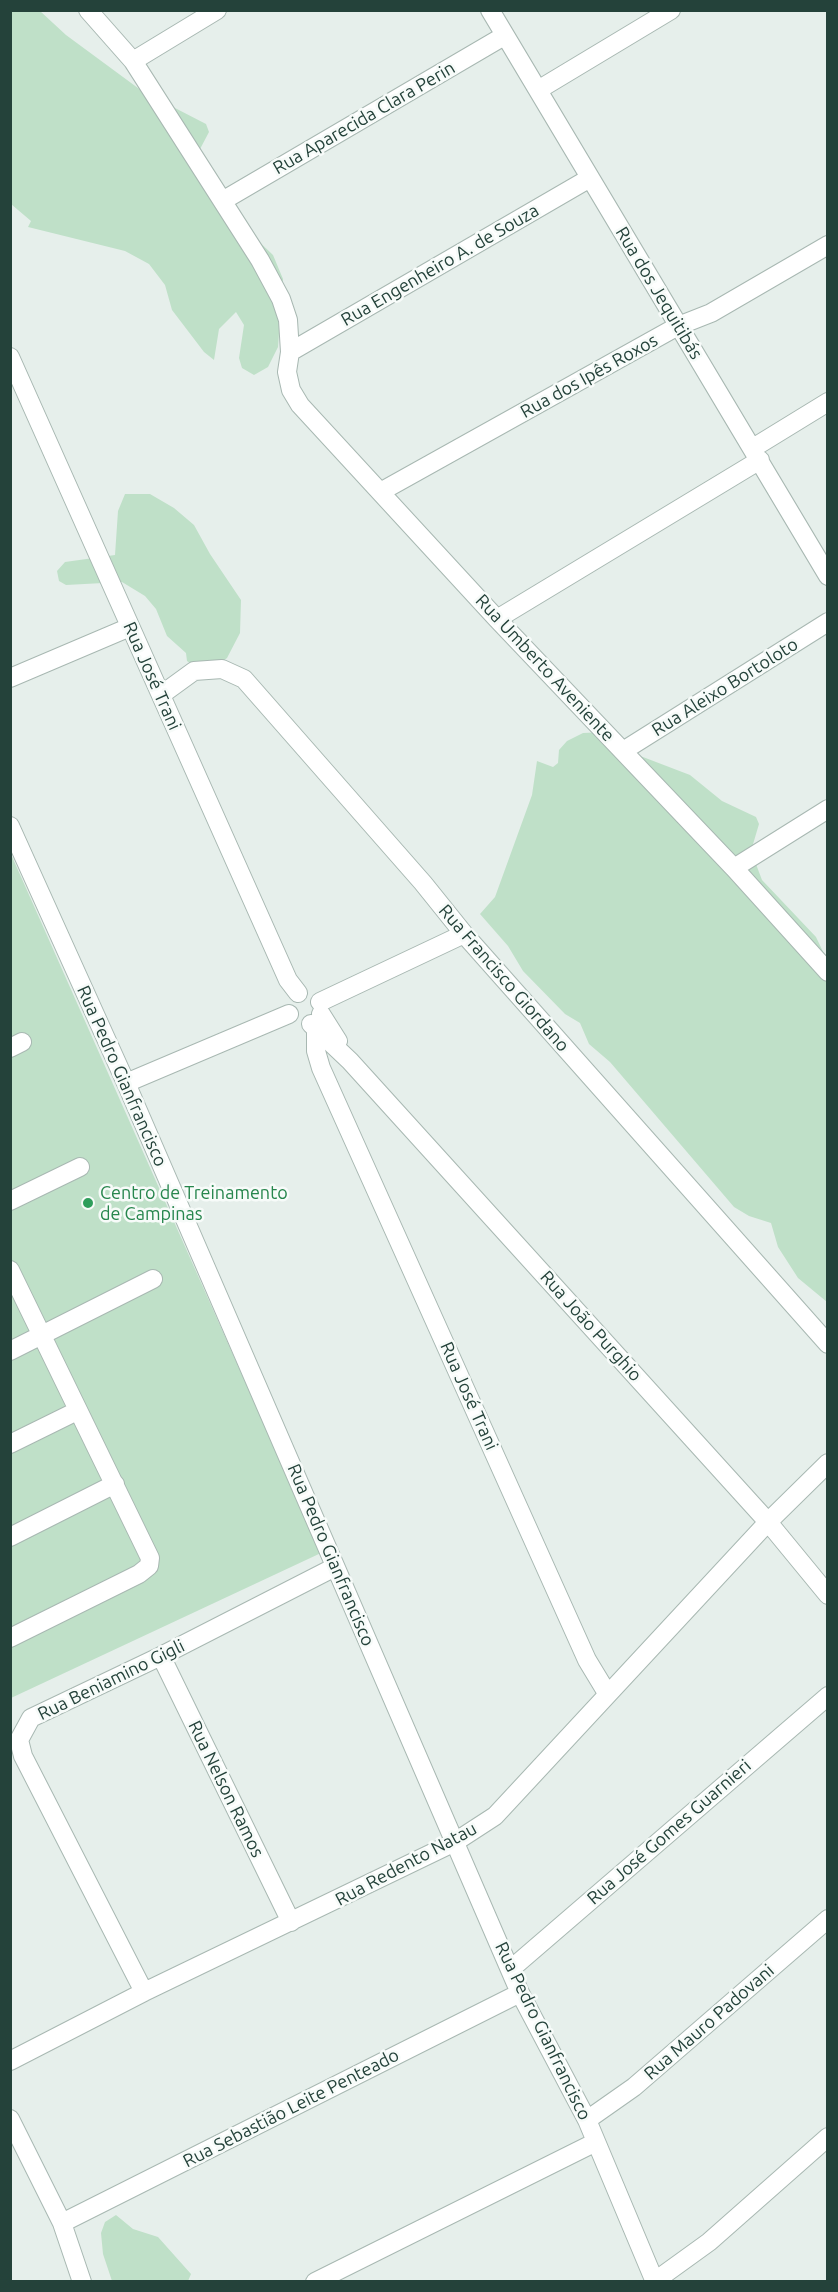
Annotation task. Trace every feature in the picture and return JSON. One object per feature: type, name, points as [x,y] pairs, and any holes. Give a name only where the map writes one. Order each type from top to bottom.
[{"type":"street","name":"Rua Umberto Aveniente","points":[[88,10],[133,61],[224,200],[281,299],[288,320],[290,352],[287,372],[291,390],[296,398],[497,619],[734,868],[828,972]]},
{"type":"street","points":[[133,61],[217,10]]},
{"type":"street","name":"Rua dos Jequitibás","points":[[490,10],[678,326],[757,454],[821,550],[828,576]]},
{"type":"street","points":[[538,90],[671,10]]},
{"type":"street","name":"Rua Aparecida Clara Perin","points":[[224,200],[504,36]]},
{"type":"street","name":"Rua Engenheiro A. de Souza","points":[[290,352],[590,178]]},
{"type":"street","name":"Rua dos Ipês Roxos","points":[[382,492],[678,326],[711,313],[828,245]]},
{"type":"street","name":"Rua José Trani","points":[[10,357],[288,980],[298,993]]},
{"type":"street","points":[[497,619],[757,454],[828,402]]},
{"type":"street","name":"Rua Aleixo Bortoloto","points":[[622,751],[828,622]]},
{"type":"street","points":[[10,678],[130,627]]},
{"type":"street","name":"Rua Francisco Giordano","points":[[161,695],[194,671],[222,669],[244,679],[423,883],[464,934],[828,1344]]},
{"type":"street","points":[[734,868],[828,809]]},
{"type":"street","name":"Rua Pedro Gianfrancisco","points":[[10,826],[126,1083],[520,1993],[587,2120],[655,2281]]},
{"type":"street","points":[[317,1017],[312,993],[298,993],[290,1000],[289,1014],[296,1023],[317,1017],[464,934]]},
{"type":"street","points":[[126,1083],[289,1014]]},
{"type":"street","name":"Rua José Trani","points":[[317,1017],[316,1051],[321,1068],[583,1649],[607,1693]]},
{"type":"street","name":"Rua João Purghio","points":[[317,1017],[350,1060],[768,1522],[828,1595]]},
{"type":"street","points":[[336,1098],[350,1060]]},
{"type":"street","points":[[10,1201],[80,1167]]},
{"type":"street","points":[[10,1270],[150,1558],[149,1566],[139,1574],[10,1638]]},
{"type":"street","points":[[10,1351],[153,1279]]},
{"type":"street","points":[[10,1444],[77,1411]]},
{"type":"street","name":"Rua Redento Natau","points":[[10,2061],[144,1992],[456,1842],[495,1816],[768,1522],[828,1463]]},
{"type":"street","points":[[10,1537],[115,1484]]},
{"type":"street","name":"Rua Beniamino Gigli","points":[[144,1992],[23,1756],[15,1736],[31,1719],[335,1567]]},
{"type":"street","name":"Rua Nelson Ramos","points":[[161,1656],[291,1922]]},
{"type":"street","name":"Rua José Gomes Guarnieri","points":[[511,1969],[828,1696]]},
{"type":"street","name":"Rua Mauro Padovani","points":[[587,2120],[634,2087],[828,1918]]},
{"type":"street","name":"Rua Sebastião Leite Penteado","points":[[62,2223],[520,1993]]},
{"type":"street","points":[[10,2119],[62,2223],[82,2282]]},
{"type":"street","points":[[655,2281],[709,2242],[828,2137]]},
{"type":"street","points":[[315,2282],[596,2142]]},
{"type":"green space","points":[[11,11],[40,11],[66,35],[142,91],[206,124],[209,132],[199,151],[250,233],[273,255],[283,279],[278,347],[268,367],[254,375],[242,368],[239,358],[244,325],[236,312],[219,329],[214,360],[204,352],[172,310],[165,285],[149,264],[125,251],[28,227],[31,221],[11,204]]},
{"type":"green space","points":[[125,494],[150,494],[174,508],[194,525],[210,554],[241,600],[240,633],[227,658],[205,674],[187,661],[186,653],[167,636],[156,609],[145,596],[122,582],[66,585],[59,581],[57,571],[65,562],[115,555],[118,511]]},
{"type":"green space","points":[[605,732],[622,749],[690,775],[722,801],[756,817],[759,824],[751,851],[762,880],[816,937],[827,960],[827,1302],[798,1278],[778,1247],[771,1223],[749,1216],[734,1207],[610,1062],[589,1044],[580,1023],[565,1014],[523,971],[508,946],[480,914],[495,897],[532,795],[537,761],[553,767],[558,763],[559,750],[567,741],[583,733]]},
{"type":"green space","name":"Centro de Treinamento de Campinas","points":[[10,852],[321,1553],[11,1698],[10,1698]]},
{"type":"green space","points":[[116,2215],[133,2229],[158,2237],[191,2274],[188,2281],[112,2281],[103,2254],[101,2233],[105,2222]]},
{"type":"place","name":"Centro de Treinamento de Campinas","points":[[88,1203]]}]
